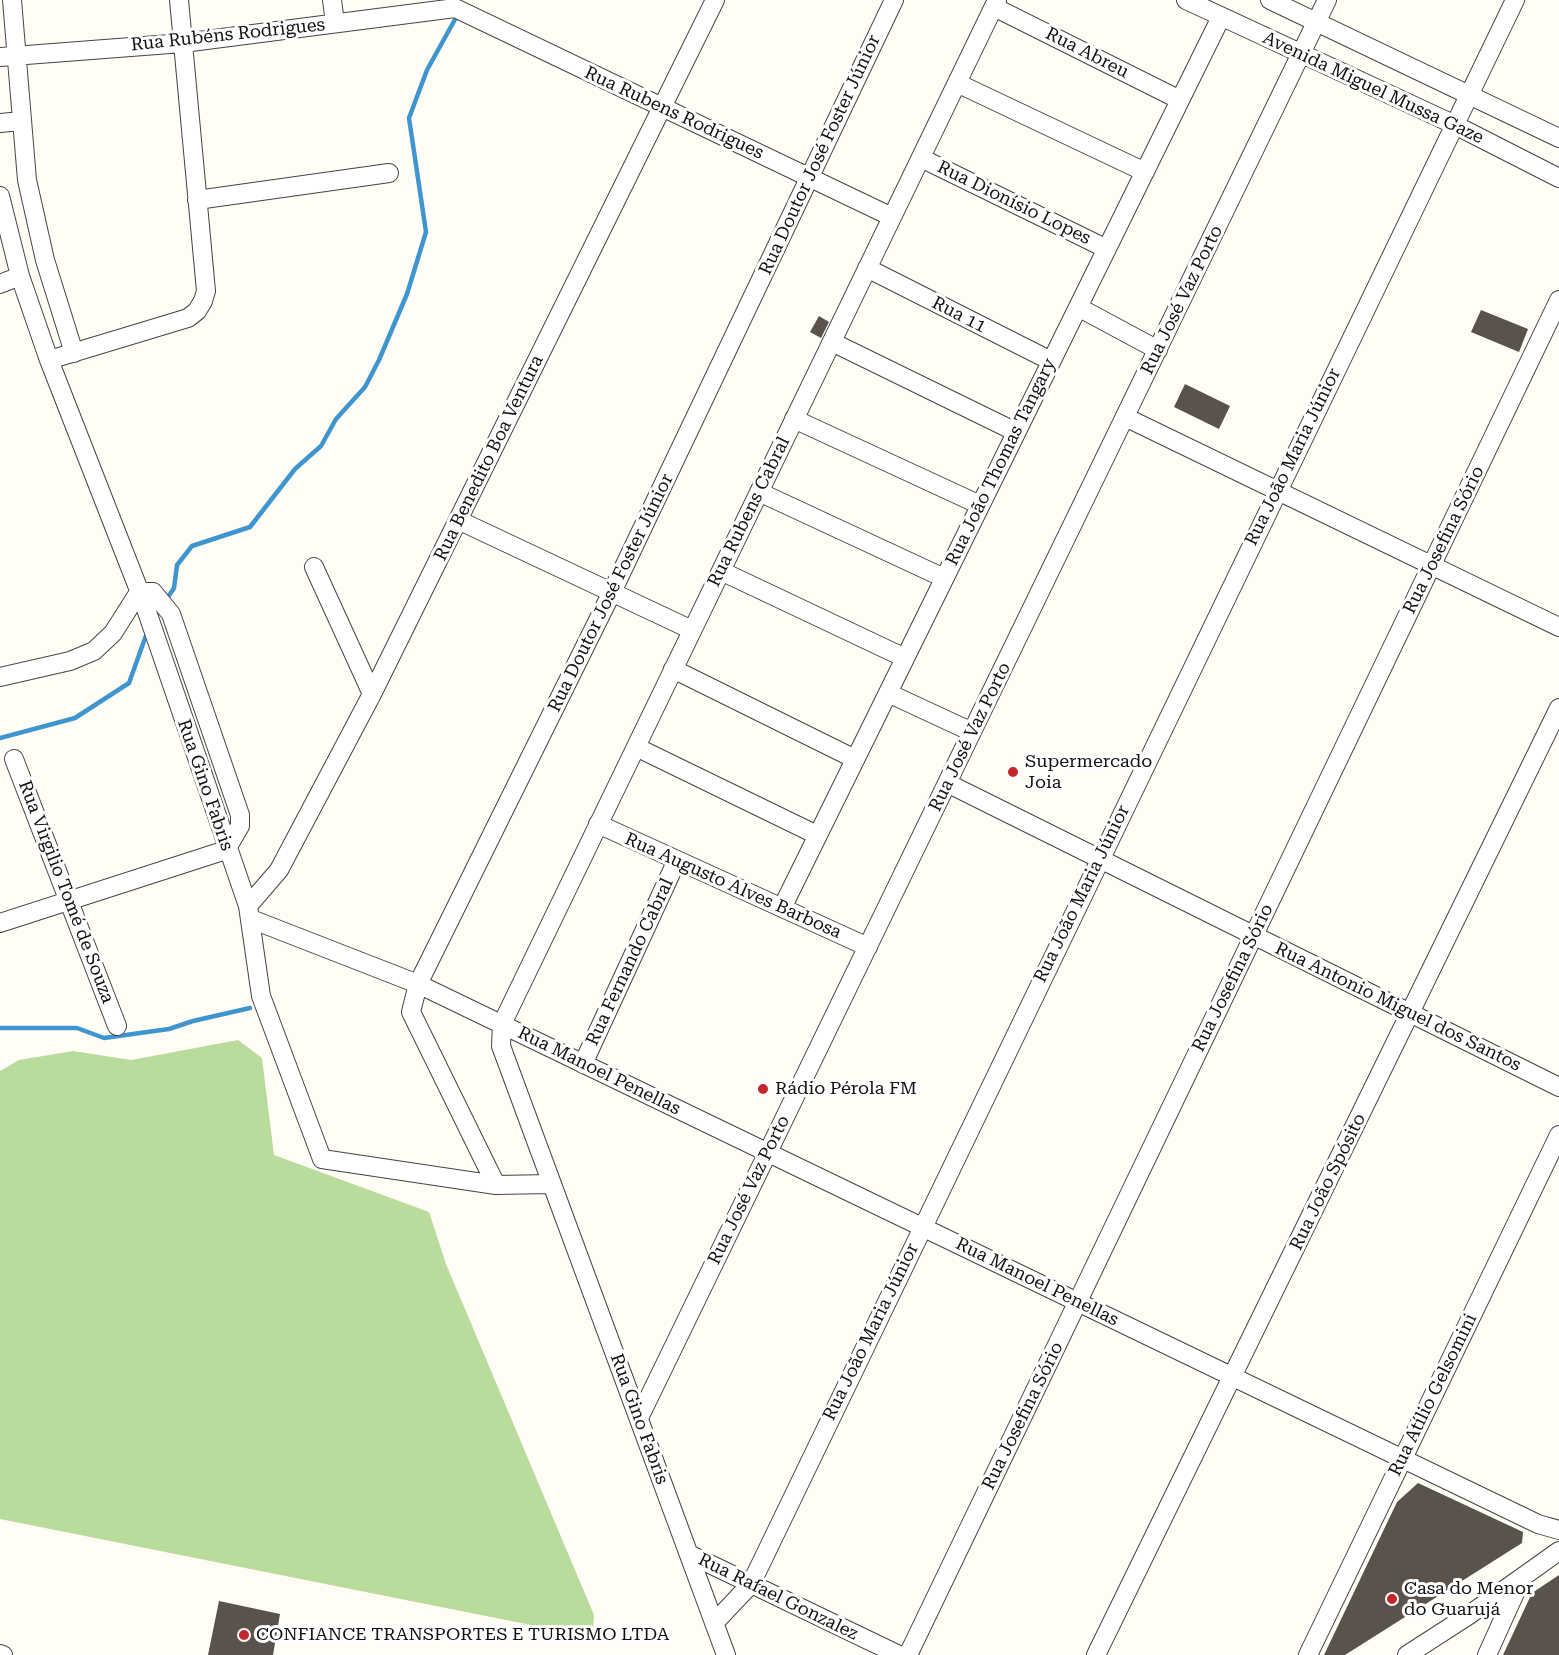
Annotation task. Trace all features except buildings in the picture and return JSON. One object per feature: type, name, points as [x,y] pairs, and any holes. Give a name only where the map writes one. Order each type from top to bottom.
[{"type":"street","points":[[12,0],[9,56],[21,121],[27,180],[45,260],[74,353]]},
{"type":"street","points":[[49,360],[178,322],[197,311],[206,291],[179,0]]},
{"type":"street","points":[[333,0],[335,23]]},
{"type":"street","name":"Rua Benedito Boa Ventura","points":[[250,912],[279,870],[372,694],[715,0]]},
{"type":"street","name":"Rua Doutor José Foster Júnior","points":[[496,1185],[411,1012],[418,984],[612,592],[894,0]]},
{"type":"street","name":"Avenida Miguel Mussa Gaze","points":[[1186,0],[1453,124],[1559,178]]},
{"type":"street","name":"Avenida Miguel Mussa Gaze","points":[[1270,0],[1316,24],[1469,93],[1559,138]]},
{"type":"street","points":[[1316,24],[1327,0]]},
{"type":"street","points":[[1469,93],[1515,0]]},
{"type":"street","name":"Rua Rubens Cabral","points":[[502,1024],[996,3]]},
{"type":"street","name":"Rua Abreu","points":[[996,3],[1180,100]]},
{"type":"street","name":"Rua Rubéns Rodrigues","points":[[9,56],[183,42],[455,8]]},
{"type":"street","name":"Rua Rubens Rodrigues","points":[[455,8],[892,218]]},
{"type":"street","name":"Rua João Thomas Tangary","points":[[782,908],[1221,17]]},
{"type":"street","name":"Rua José Vaz Porto","points":[[639,1418],[1316,24]]},
{"type":"street","points":[[957,83],[1145,172]]},
{"type":"street","name":"Rua João Maria Júnior","points":[[714,1623],[751,1584],[1469,93]]},
{"type":"street","points":[[0,123],[21,121]]},
{"type":"street","name":"Rua Dionísio Lopes","points":[[921,158],[1107,249]]},
{"type":"street","points":[[197,200],[389,173]]},
{"type":"street","name":"Rua Gino Fabris","points":[[0,196],[20,276],[49,360],[145,596],[155,638],[226,850],[250,912],[261,996],[322,1159],[496,1185],[551,1184]]},
{"type":"street","name":"Rua 11","points":[[867,268],[1051,361]]},
{"type":"street","points":[[0,284],[20,276]]},
{"type":"street","name":"Rua Josefina Sório","points":[[908,1655],[1559,300]]},
{"type":"street","points":[[1078,307],[1158,350]]},
{"type":"street","points":[[832,342],[1017,432]]},
{"type":"street","points":[[1125,417],[1559,627]]},
{"type":"street","points":[[794,419],[980,505]]},
{"type":"street","points":[[759,492],[944,579]]},
{"type":"street","points":[[458,520],[692,630]]},
{"type":"street","points":[[314,567],[372,694]]},
{"type":"street","points":[[721,571],[905,658]]},
{"type":"street","points":[[0,923],[226,850],[240,826],[240,815],[171,614],[145,596],[94,651],[70,661],[1,674]]},
{"type":"street","points":[[673,669],[855,759]]},
{"type":"street","points":[[888,693],[972,732]]},
{"type":"street","name":"Rua João Spósito","points":[[1096,1655],[1559,708]]},
{"type":"street","points":[[636,747],[818,835]]},
{"type":"street","name":"Rua Virgilio Tomé de Souza","points":[[14,759],[117,1026]]},
{"type":"street","name":"Rua Antonio Miguel dos Santos","points":[[947,783],[1559,1087]]},
{"type":"street","name":"Rua Augusto Alves Barbosa","points":[[598,824],[868,947]]},
{"type":"street","name":"Rua Fernando Cabral","points":[[583,1064],[677,860]]},
{"type":"street","name":"Rua Manoel Penellas","points":[[250,912],[418,984],[1403,1459],[1539,1524],[1559,1530]]},
{"type":"street","name":"Rua Gino Fabris","points":[[502,1024],[501,1046],[726,1655]]},
{"type":"street","name":"Rua Atílio Gelsomini","points":[[1308,1655],[1559,1135]]},
{"type":"street","points":[[1407,1655],[1521,1580],[1559,1551]]},
{"type":"street","name":"Rua Rafael Gonzalez","points":[[689,1554],[899,1655]]},
{"type":"street","points":[[1487,1655],[1521,1580]]},
{"type":"green space","points":[[238,1040],[262,1058],[274,1155],[429,1212],[446,1264],[594,1615],[593,1631],[586,1636],[0,1519],[0,1071],[19,1060],[73,1051],[131,1060]]},
{"type":"waterway","points":[[166,600],[174,588],[177,565],[192,546],[250,527],[295,469],[321,446],[336,419],[365,387],[379,360],[407,294],[426,232],[409,118],[427,70],[458,14]]},
{"type":"waterway","points":[[0,738],[75,718],[129,683],[148,630]]},
{"type":"waterway","points":[[0,1028],[77,1028],[104,1038],[169,1029],[250,1008]]},
{"type":"place","name":"Supermercado Joia","points":[[1013,772]]},
{"type":"place","name":"Rádio Pérola FM","points":[[763,1089]]},
{"type":"place","name":"Casa do Menor do Guarujá","points":[[1392,1599]]},
{"type":"place","name":"CONFIANCE TRANSPORTES E TURISMO LTDA","points":[[244,1635]]}]
